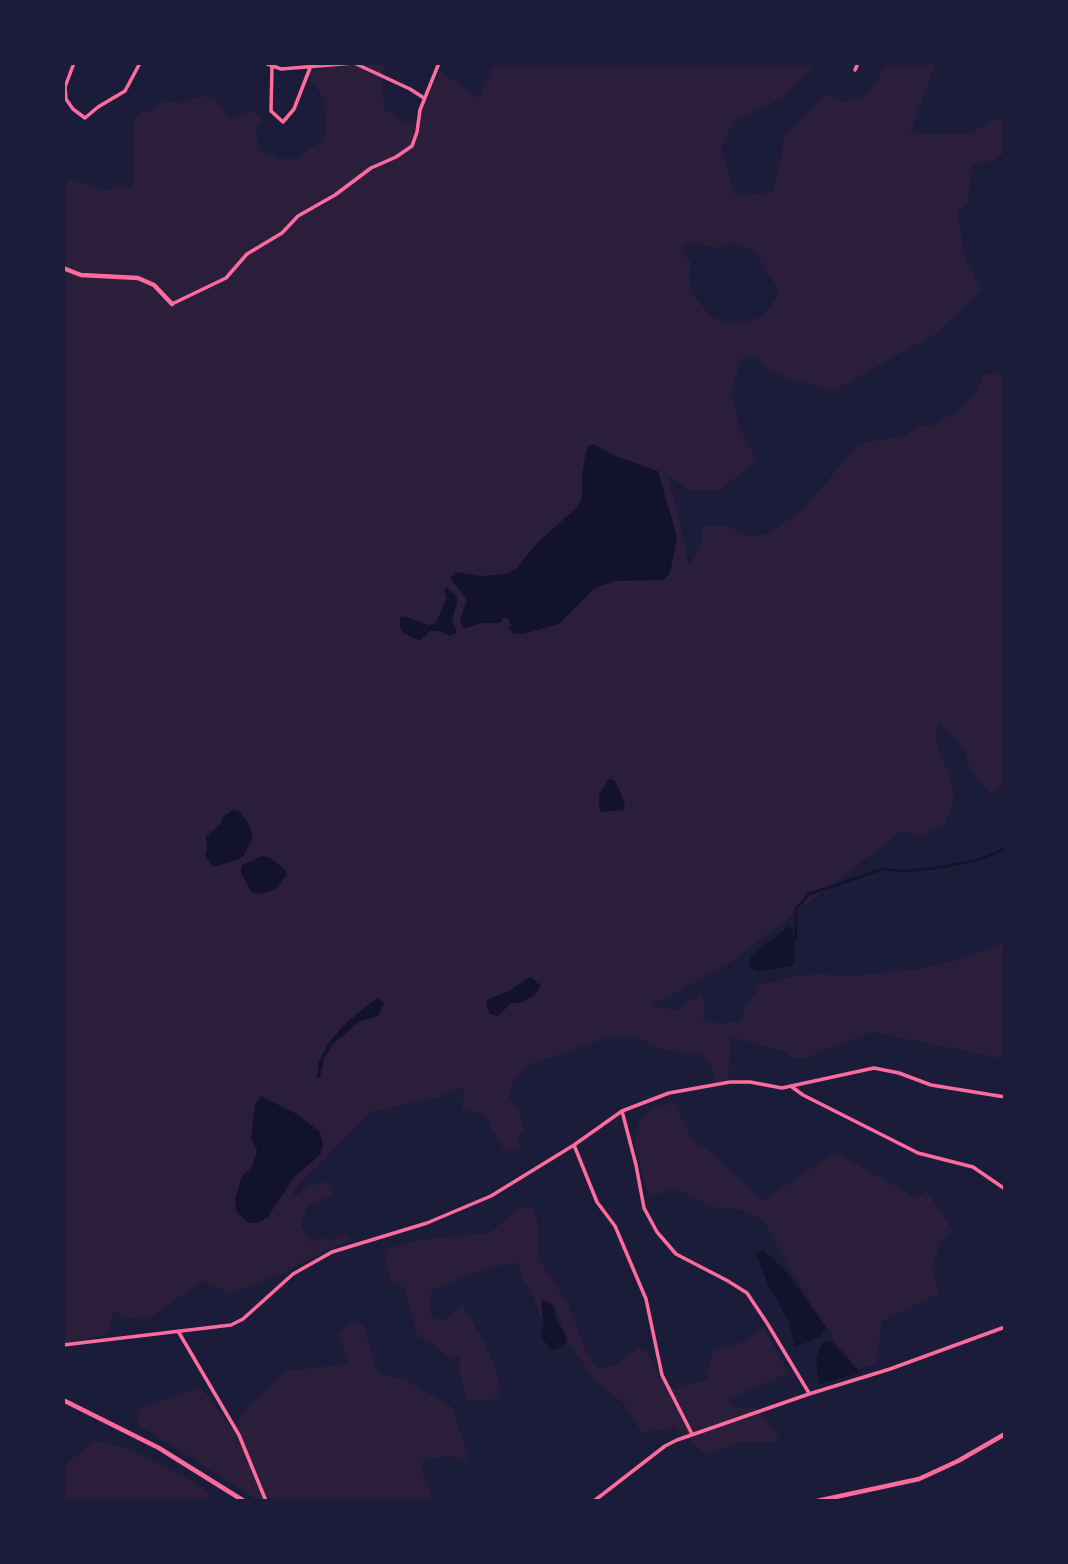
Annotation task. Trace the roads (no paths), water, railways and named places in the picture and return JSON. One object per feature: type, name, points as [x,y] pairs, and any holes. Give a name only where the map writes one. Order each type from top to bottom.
[{"type":"street","points":[[74,63],[65,87],[66,99],[73,109],[85,118],[125,91],[140,63]]},
{"type":"street","points":[[265,63],[272,67],[310,68],[354,63],[424,98]]},
{"type":"street","points":[[63,268],[81,275],[138,278],[154,285],[172,304],[216,284],[226,278],[251,251],[282,233],[298,216],[335,195],[371,168],[412,146],[420,110],[439,63]]},
{"type":"street","points":[[855,70],[858,63]]},
{"type":"street","points":[[272,67],[271,111],[283,122],[294,109],[310,68]]},
{"type":"street","points":[[63,1345],[236,1323],[258,1307],[293,1274],[332,1252],[454,1213],[491,1196],[575,1145],[622,1111],[654,1097],[730,1082],[750,1082],[775,1088],[792,1087],[874,1068],[899,1073],[931,1085],[1005,1097]]},
{"type":"street","points":[[792,1087],[918,1153],[973,1167],[1005,1189]]},
{"type":"street","points":[[622,1111],[644,1208],[656,1232],[676,1254],[747,1293],[809,1394]]},
{"type":"street","points":[[575,1145],[597,1202],[615,1226],[646,1299],[662,1375],[692,1434]]},
{"type":"street","points":[[594,1501],[665,1446],[692,1434],[890,1369],[1005,1327]]},
{"type":"street","points":[[178,1331],[239,1435],[266,1501]]},
{"type":"street","points":[[63,1400],[159,1448],[244,1501]]},
{"type":"street","points":[[817,1501],[919,1479],[958,1461],[1005,1434]]},
{"type":"waterway","points":[[791,943],[796,938],[796,909],[809,894],[883,869],[904,871],[936,868],[978,860],[1005,849]]}]
